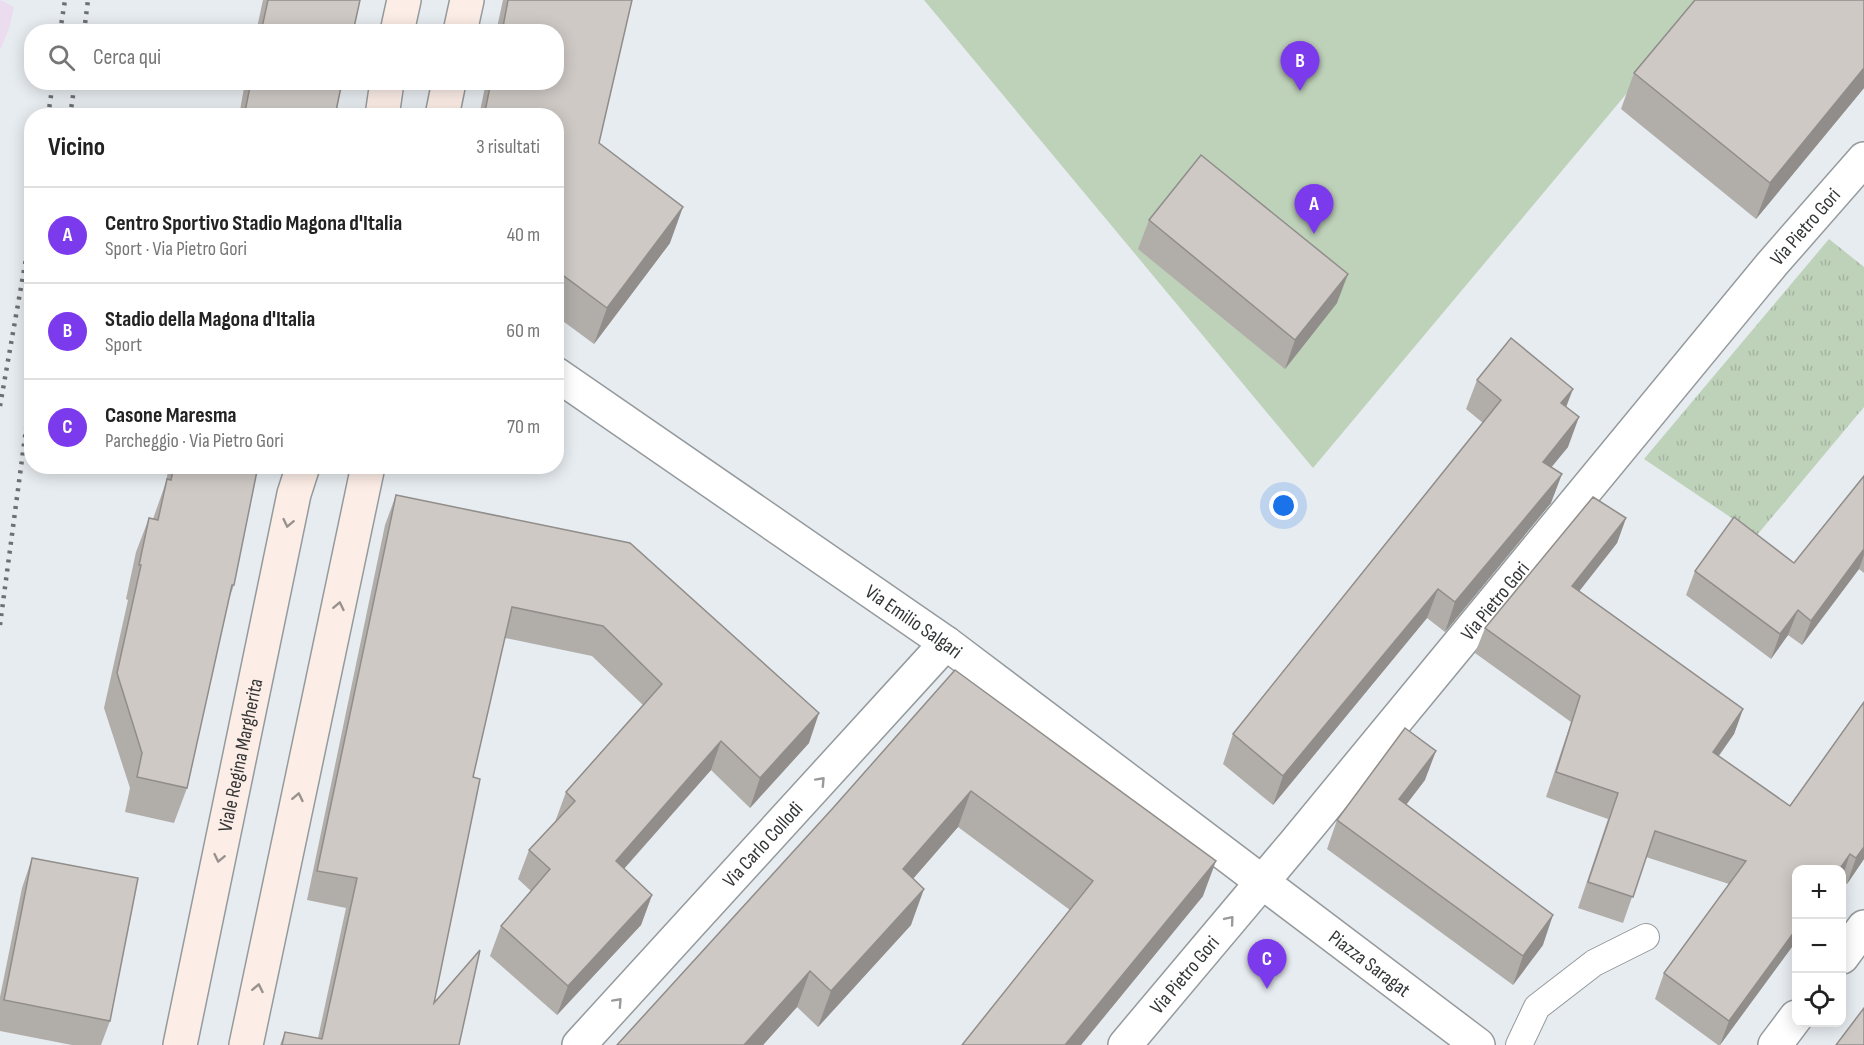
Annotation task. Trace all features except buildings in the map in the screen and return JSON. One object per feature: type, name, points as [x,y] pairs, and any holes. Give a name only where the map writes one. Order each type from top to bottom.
[{"type":"street","points":[[400,24],[404,0]]},
{"type":"street","points":[[462,24],[467,0]]},
{"type":"street","points":[[383,108],[386,90]]},
{"type":"street","points":[[444,108],[447,90]]},
{"type":"street","name":"Via Pietro Gori","points":[[1125,1045],[1780,255],[1864,159]]},
{"type":"street","name":"Via Emilio Salgari","points":[[564,380],[946,643],[1262,882]]},
{"type":"street","name":"Viale Regina Margherita","points":[[180,1045],[294,494],[300,474]]},
{"type":"street","points":[[246,1045],[366,474]]},
{"type":"street","name":"Via Carlo Collodi","points":[[579,1045],[946,643]]},
{"type":"street","name":"Piazza Saragat","points":[[1262,882],[1478,1045]]},
{"type":"street","points":[[1846,952],[1864,927]]},
{"type":"street","points":[[1775,1045],[1792,1023]]},
{"type":"lane","points":[[1519,1045],[1537,1007],[1594,963],[1646,937]]},
{"type":"shaded area","points":[[0,0],[14,7],[9,29],[0,50]]},
{"type":"green space","points":[[924,0],[1705,0],[1313,468]]},
{"type":"green space","points":[[1829,239],[1864,267],[1864,407],[1757,535],[1644,459]]},
{"type":"railway","points":[[61,24],[65,0]]},
{"type":"railway","points":[[85,24],[88,0]]},
{"type":"railway","points":[[49,108],[52,90]]},
{"type":"railway","points":[[71,108],[74,90]]},
{"type":"railway","points":[[0,406],[24,270]]},
{"type":"railway","points":[[0,625],[24,444]]},
{"type":"place","name":"Stadio della Magona d'Italia","points":[[1300,91]]},
{"type":"place","name":"Centro Sportivo Stadio Magona d'Italia","points":[[1314,234]]},
{"type":"place","name":"Casone Maresma","points":[[1267,989]]}]
